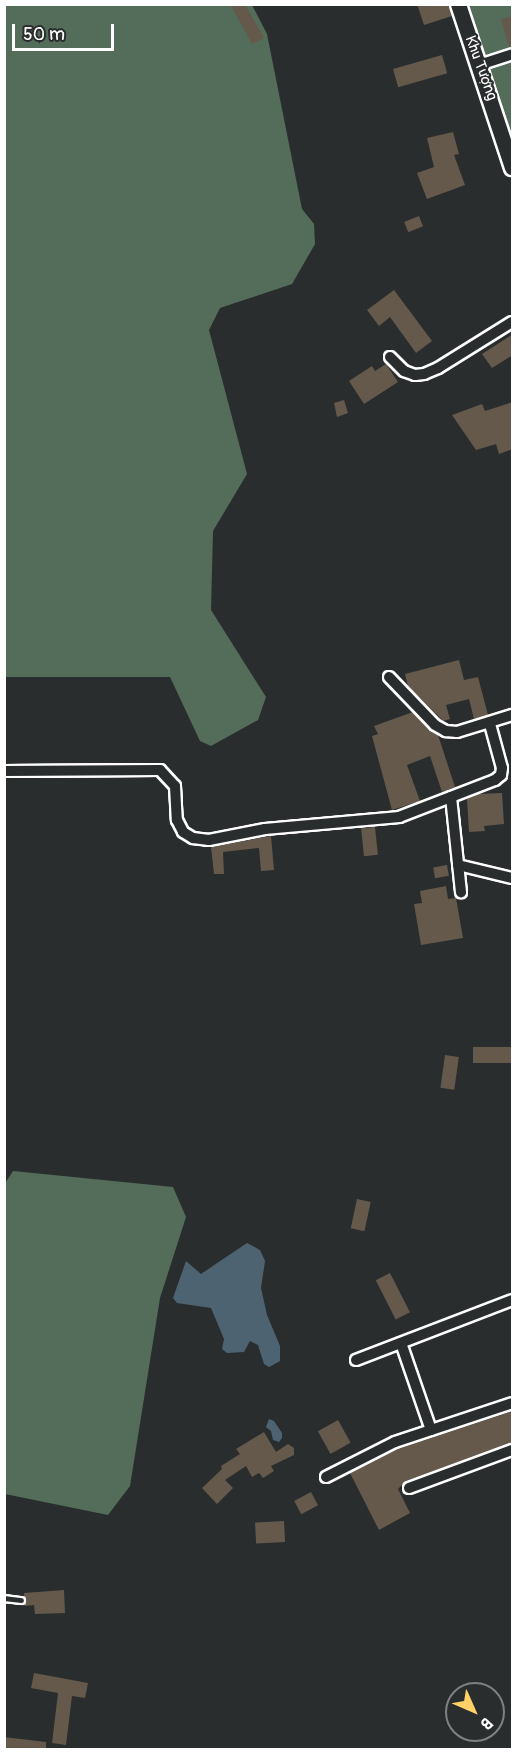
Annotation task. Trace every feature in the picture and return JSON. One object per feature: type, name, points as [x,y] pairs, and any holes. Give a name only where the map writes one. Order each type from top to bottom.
[{"type":"street","name":"Khu Tượng","points":[[458,4],[513,167]]},
{"type":"street","points":[[479,65],[513,54]]},
{"type":"street","points":[[390,357],[404,370],[414,375],[424,374],[438,368],[513,322]]},
{"type":"street","points":[[389,677],[435,726],[446,731],[456,732],[490,724],[513,715]]},
{"type":"street","points":[[4,771],[160,770],[175,786],[178,826],[187,835],[201,840],[237,836],[265,829],[399,817],[451,797],[501,775],[502,768],[490,724]]},
{"type":"street","points":[[451,797],[461,892]]},
{"type":"street","points":[[458,865],[513,878]]},
{"type":"street","points":[[356,1360],[513,1300]]},
{"type":"street","points":[[401,1343],[431,1430]]},
{"type":"street","points":[[326,1477],[363,1456],[431,1430],[513,1403]]},
{"type":"street","points":[[409,1488],[513,1450]]},
{"type":"lane","points":[[4,1598],[21,1600]]},
{"type":"green space","points":[[4,5],[252,5],[267,34],[302,209],[314,224],[315,244],[292,284],[220,308],[209,330],[247,474],[213,531],[211,610],[266,697],[258,720],[211,746],[200,741],[170,677],[5,677]]},
{"type":"green space","points":[[467,5],[512,5],[512,139]]},
{"type":"green space","points":[[13,1171],[173,1187],[186,1217],[160,1298],[130,1486],[108,1515],[5,1494],[4,1185]]},
{"type":"water","points":[[247,1243],[260,1250],[265,1261],[261,1288],[267,1315],[280,1346],[280,1361],[269,1367],[264,1364],[258,1345],[250,1341],[244,1352],[227,1353],[222,1349],[224,1339],[211,1308],[177,1303],[173,1298],[186,1261],[201,1274]]},
{"type":"water","points":[[269,1419],[274,1421],[282,1433],[279,1442],[273,1440],[271,1431],[266,1427]]},
{"type":"building","points":[[230,4],[245,4],[264,38],[252,44]]},
{"type":"building","points":[[417,4],[448,4],[452,16],[424,25]]},
{"type":"building","points":[[513,16],[513,47],[509,47],[501,19]]},
{"type":"building","points":[[442,55],[447,73],[398,87],[393,69]]},
{"type":"building","points":[[453,132],[459,154],[454,155],[465,185],[427,199],[417,173],[434,167],[427,138]]},
{"type":"building","points":[[419,216],[423,226],[408,232],[404,222]]},
{"type":"building","points":[[394,290],[432,341],[416,353],[390,317],[379,326],[367,310]]},
{"type":"building","points":[[513,334],[513,355],[492,368],[482,354]]},
{"type":"building","points":[[386,364],[398,382],[364,404],[349,381],[372,366],[375,371]]},
{"type":"building","points":[[344,400],[348,413],[337,417],[334,403]]},
{"type":"building","points":[[513,402],[513,449],[499,454],[496,444],[476,450],[452,415],[482,404],[485,411]]},
{"type":"building","points":[[459,660],[464,680],[478,677],[488,715],[474,719],[469,699],[446,705],[450,719],[443,721],[408,686],[405,674]]},
{"type":"building","points":[[413,712],[438,735],[455,787],[442,792],[430,756],[407,765],[420,801],[392,810],[372,736],[378,734],[374,726]]},
{"type":"building","points":[[502,793],[504,824],[484,826],[485,831],[469,832],[467,799],[478,794]]},
{"type":"building","points":[[375,827],[378,855],[364,856],[361,828]]},
{"type":"building","points":[[271,836],[274,870],[261,871],[259,848],[223,852],[224,874],[214,874],[211,847]]},
{"type":"building","points":[[447,865],[449,876],[435,878],[433,867]]},
{"type":"building","points":[[446,886],[448,899],[456,898],[463,938],[421,945],[414,904],[422,903],[420,891]]},
{"type":"building","points":[[473,1047],[512,1047],[512,1063],[473,1063]]},
{"type":"building","points":[[445,1055],[459,1057],[454,1090],[440,1088]]},
{"type":"building","points":[[357,1199],[371,1202],[364,1231],[351,1228]]},
{"type":"building","points":[[390,1273],[410,1312],[396,1319],[376,1280]]},
{"type":"building","points":[[513,1411],[513,1443],[406,1481],[398,1489],[410,1513],[379,1530],[350,1473],[398,1449]]},
{"type":"building","points":[[338,1420],[351,1443],[330,1454],[318,1431]]},
{"type":"building","points":[[264,1432],[276,1452],[288,1444],[294,1448],[294,1455],[271,1466],[274,1471],[263,1478],[259,1473],[252,1477],[246,1466],[225,1480],[233,1488],[217,1504],[202,1488],[222,1469],[221,1466],[240,1454],[236,1449]]},
{"type":"building","points":[[311,1492],[318,1505],[301,1514],[294,1501]]},
{"type":"building","points":[[284,1521],[285,1542],[256,1543],[255,1523]]},
{"type":"building","points":[[64,1590],[65,1613],[35,1614],[34,1605],[25,1606],[24,1593]]},
{"type":"building","points":[[34,1673],[88,1683],[85,1698],[72,1696],[66,1745],[52,1743],[58,1693],[31,1688]]},
{"type":"building","points":[[4,1737],[46,1742],[46,1749],[4,1749]]}]
